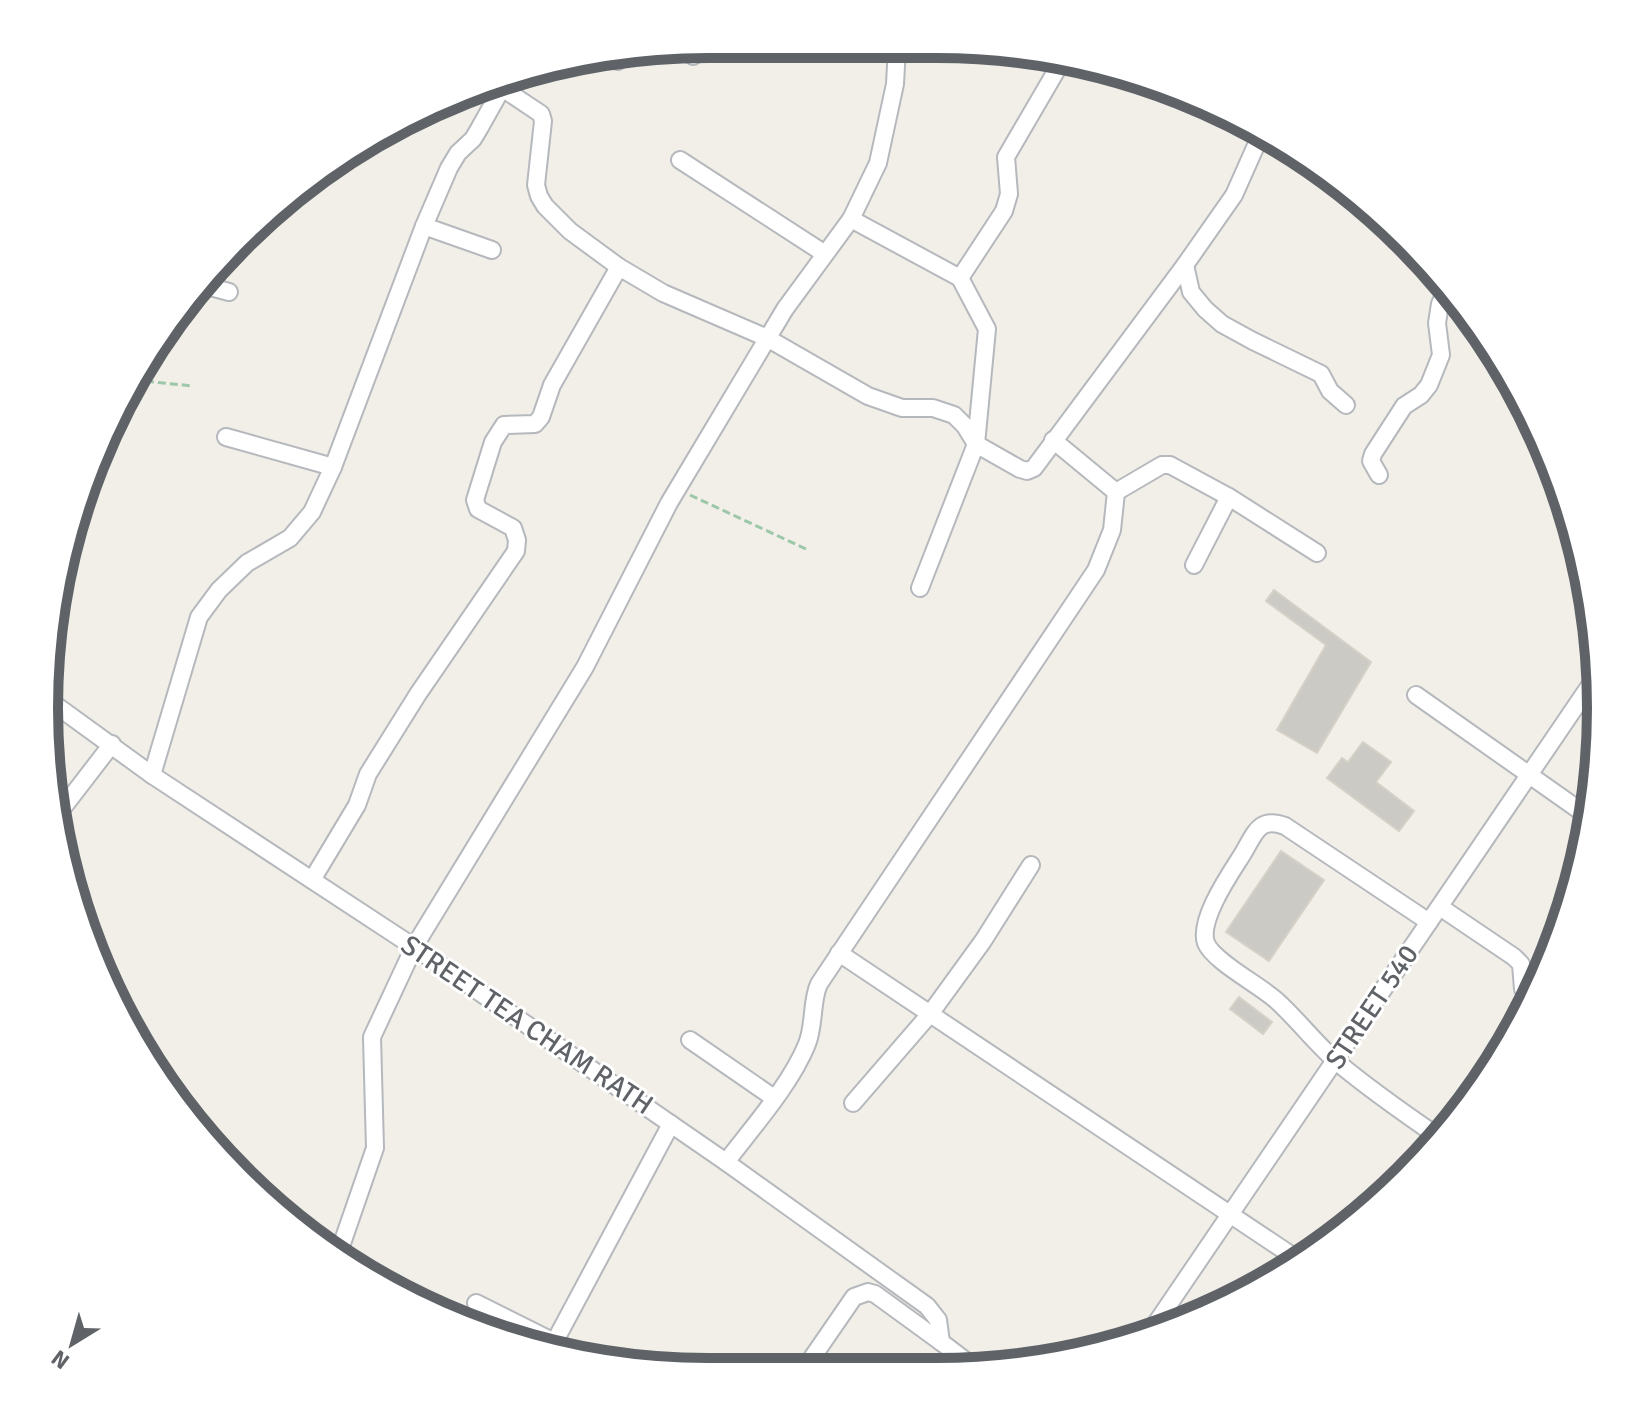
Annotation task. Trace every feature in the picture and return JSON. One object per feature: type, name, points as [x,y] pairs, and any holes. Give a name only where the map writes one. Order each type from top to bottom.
[{"type":"street","points":[[342,1244],[375,1148],[372,1037],[414,947],[585,667],[677,489],[767,338],[851,219],[878,163],[895,84],[896,58]]},
{"type":"street","points":[[960,278],[1004,211],[1009,194],[1006,157],[1057,69]]},
{"type":"street","points":[[509,89],[541,114],[543,121],[536,185],[545,206],[570,231],[619,267],[663,293],[767,338],[868,396],[902,408],[933,408],[954,415],[976,444],[1027,471],[1034,468],[1185,265],[1234,195],[1257,143]]},
{"type":"street","points":[[152,775],[199,617],[219,590],[247,563],[290,538],[312,512],[333,467],[424,226],[453,160],[473,139],[499,92]]},
{"type":"street","points":[[680,160],[825,254]]},
{"type":"street","points":[[851,219],[960,278],[987,329],[976,444],[920,588]]},
{"type":"street","points":[[424,226],[492,250]]},
{"type":"street","points":[[1185,265],[1191,292],[1222,324],[1321,374],[1330,391],[1346,405]]},
{"type":"street","points":[[312,880],[357,805],[368,774],[418,694],[516,551],[517,540],[513,528],[478,509],[475,500],[493,442],[504,425],[535,424],[541,417],[552,385],[619,267]]},
{"type":"street","points":[[212,287],[229,292]]},
{"type":"street","points":[[1379,475],[1371,461],[1373,454],[1404,406],[1421,395],[1429,385],[1441,355],[1439,314],[1444,300]]},
{"type":"street","points":[[226,437],[333,467]]},
{"type":"street","points":[[1053,440],[1116,492]]},
{"type":"street","points":[[1116,492],[1162,465],[1170,465],[1229,497],[1317,553]]},
{"type":"street","points":[[726,1162],[774,1098],[806,1048],[814,1024],[815,991],[1096,570],[1112,530],[1116,492]]},
{"type":"street","points":[[1194,565],[1229,497]]},
{"type":"street","name":"STREET 540","points":[[1159,1319],[1587,690]]},
{"type":"street","points":[[1416,695],[1579,809]]},
{"type":"street","name":"STREET TEA CHAM RATH","points":[[58,707],[152,775],[414,947],[671,1124],[927,1306],[938,1320],[941,1342]]},
{"type":"street","points":[[66,804],[112,744]]},
{"type":"street","points":[[1429,922],[1285,826],[1268,822],[1254,835],[1223,886],[1205,925],[1206,942],[1214,954],[1275,999],[1335,1060],[1431,1131]]},
{"type":"street","points":[[853,1103],[930,1014],[983,941],[1031,865]]},
{"type":"street","points":[[1440,907],[1514,957],[1521,964],[1523,989]]},
{"type":"street","points":[[839,953],[1289,1254]]},
{"type":"street","points":[[690,1040],[774,1098]]},
{"type":"street","points":[[556,1340],[671,1124]]},
{"type":"street","points":[[812,1358],[854,1297],[861,1293],[875,1294],[961,1357]]},
{"type":"street","points":[[476,1303],[549,1338]]},
{"type":"path","points":[[146,381],[193,386]]},
{"type":"path","points":[[677,489],[806,549]]},
{"type":"building","points":[[1274,590],[1371,662],[1317,753],[1277,730],[1326,645],[1266,601]]},
{"type":"building","points":[[1363,742],[1391,762],[1376,782],[1414,811],[1399,831],[1327,778],[1342,758],[1348,762]]},
{"type":"building","points":[[1281,851],[1324,880],[1269,961],[1226,932]]},
{"type":"building","points":[[1239,997],[1272,1022],[1263,1034],[1230,1009]]}]
